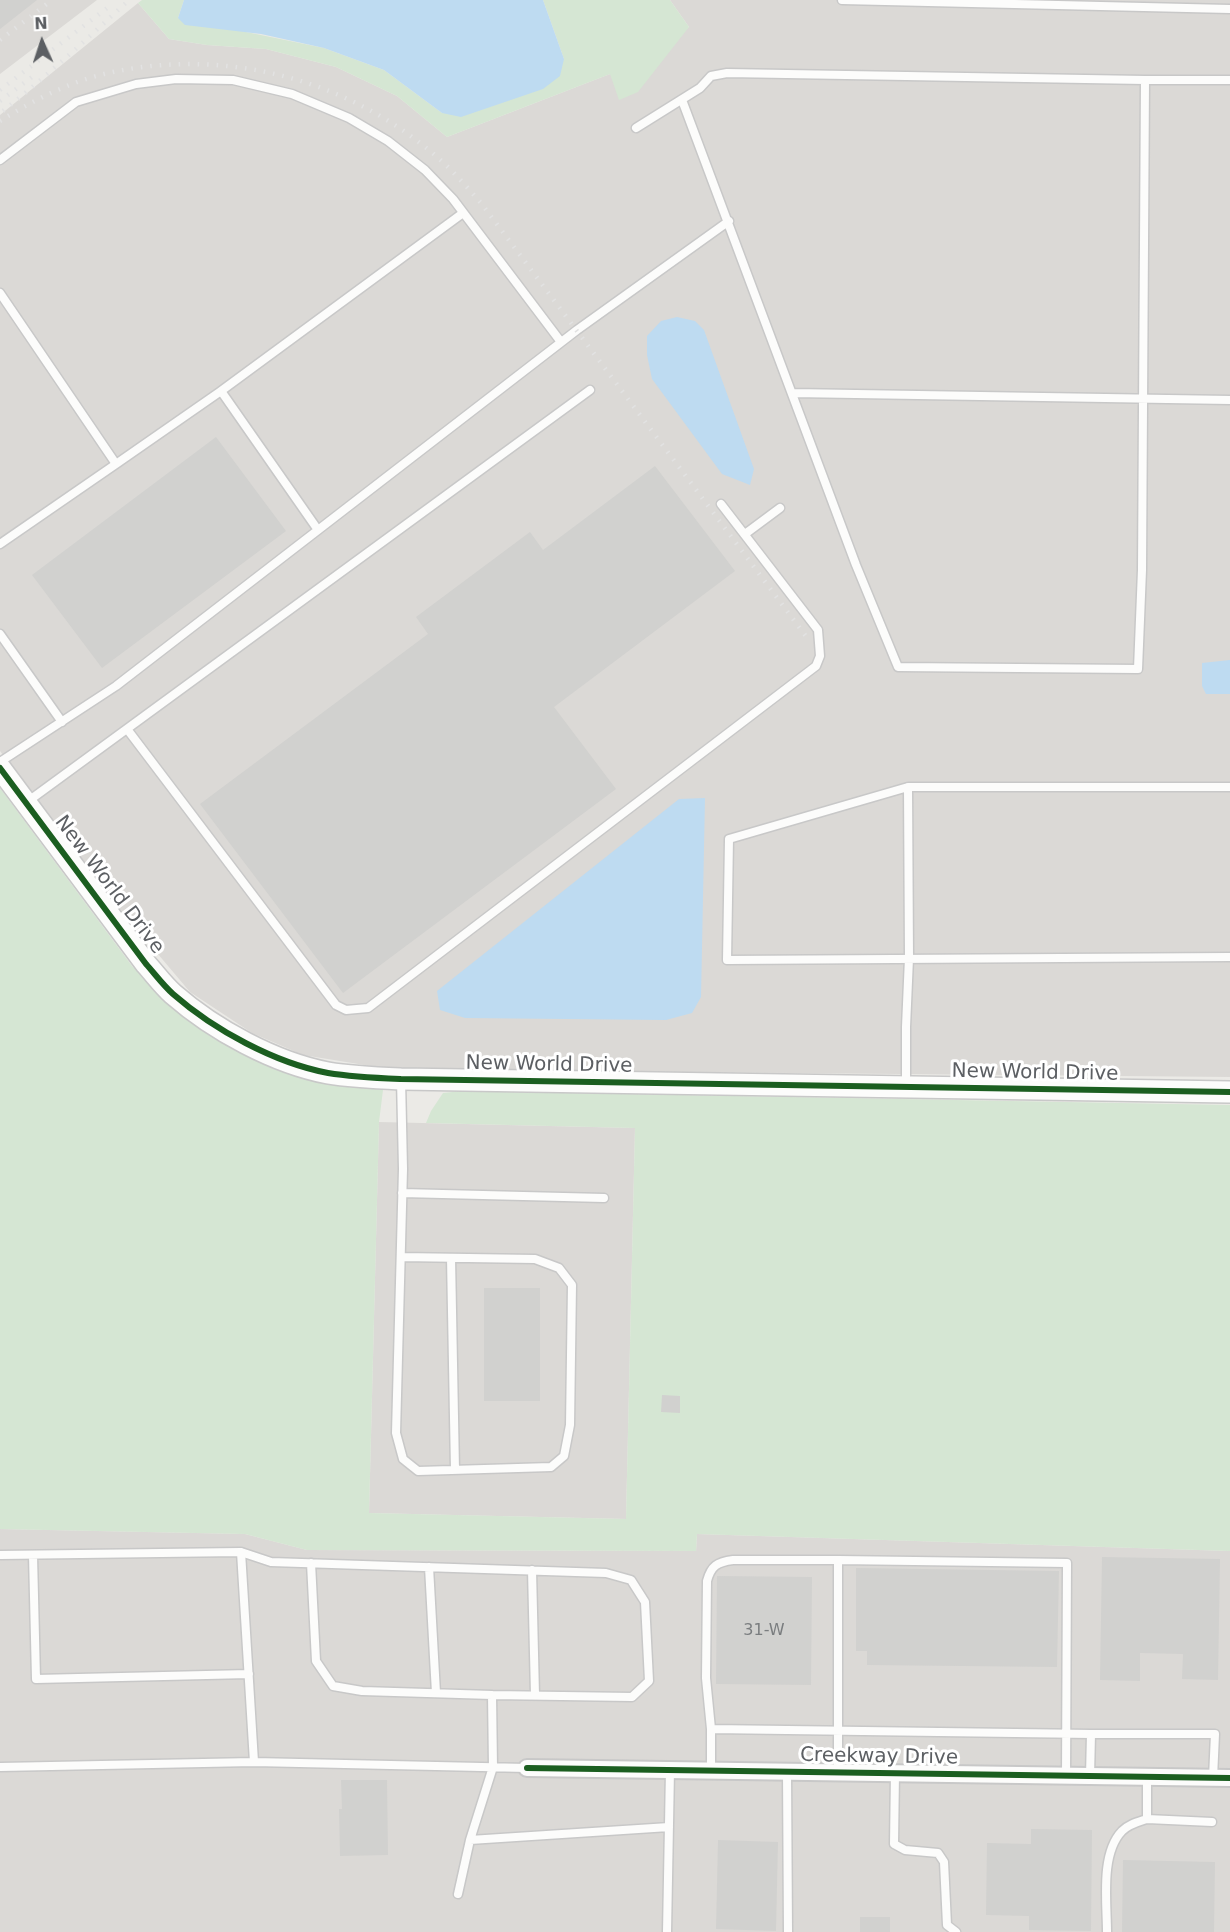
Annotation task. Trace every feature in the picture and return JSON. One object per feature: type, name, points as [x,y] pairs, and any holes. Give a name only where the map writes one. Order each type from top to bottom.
[{"type":"street","name":"New World Drive","points":[[0,768],[146,964],[173,994],[208,1020],[247,1043],[288,1061],[326,1072],[401,1079],[1230,1092]]},
{"type":"street","name":"Creekway Drive","points":[[527,1768],[1230,1778]]},
{"type":"lane","points":[[842,0],[1230,9]]},
{"type":"lane","points":[[636,128],[700,88],[711,76],[727,73],[1230,80]]},
{"type":"lane","points":[[0,160],[75,102],[136,84],[176,79],[233,80],[292,94],[349,118],[388,141],[425,170],[453,199],[561,342]]},
{"type":"lane","points":[[682,100],[856,565],[898,667],[1138,669],[1142,570],[1145,80]]},
{"type":"lane","points":[[0,544],[221,391],[463,213]]},
{"type":"lane","points":[[0,762],[116,686],[561,342],[729,221]]},
{"type":"lane","points":[[0,293],[116,464]]},
{"type":"lane","points":[[26,802],[590,390]]},
{"type":"lane","points":[[221,391],[318,530]]},
{"type":"lane","points":[[793,393],[1230,400]]},
{"type":"lane","points":[[127,729],[336,1005],[346,1010],[368,1008],[816,666],[820,656],[818,630],[721,504]]},
{"type":"lane","points":[[745,534],[780,508]]},
{"type":"lane","points":[[0,634],[62,722]]},
{"type":"lane","points":[[906,1087],[909,958],[908,787]]},
{"type":"lane","points":[[1230,787],[908,787],[729,839],[727,960],[1230,957]]},
{"type":"lane","points":[[401,1079],[402,1193],[396,1433],[403,1459],[418,1471],[551,1467],[564,1456],[570,1425],[572,1285],[559,1268],[535,1259],[401,1257]]},
{"type":"lane","points":[[402,1193],[604,1198]]},
{"type":"lane","points":[[452,1258],[455,1470]]},
{"type":"lane","points":[[241,1551],[254,1762]]},
{"type":"lane","points":[[0,1555],[241,1551],[271,1562],[311,1563],[532,1570],[606,1573],[631,1580],[645,1602],[649,1681],[632,1696],[362,1691],[333,1686],[316,1661],[311,1563]]},
{"type":"lane","points":[[33,1555],[36,1679],[249,1674]]},
{"type":"lane","points":[[837,1773],[838,1560]]},
{"type":"lane","points":[[711,1771],[711,1729],[706,1678],[707,1581],[710,1569],[719,1562],[838,1560],[1067,1563],[1066,1776]]},
{"type":"lane","points":[[429,1567],[436,1693]]},
{"type":"lane","points":[[532,1570],[535,1695]]},
{"type":"lane","points":[[458,1894],[470,1840],[493,1767],[492,1695]]},
{"type":"lane","points":[[711,1729],[1215,1734],[1213,1778]]},
{"type":"lane","points":[[1090,1776],[1091,1734]]},
{"type":"lane","points":[[0,1767],[254,1762],[527,1768]]},
{"type":"lane","points":[[667,1932],[670,1770]]},
{"type":"lane","points":[[787,1772],[788,1932]]},
{"type":"lane","points":[[895,1773],[894,1844],[905,1850],[938,1853],[944,1862],[947,1925],[956,1932]]},
{"type":"lane","points":[[1147,1777],[1147,1820]]},
{"type":"lane","points":[[1107,1932],[1107,1862],[1121,1832],[1132,1824],[1147,1820],[1212,1821]]},
{"type":"lane","points":[[470,1840],[669,1827]]},
{"type":"shaded area","points":[[0,0],[97,0],[0,74]]},
{"type":"shaded area","points":[[670,0],[1230,0],[1230,1077],[460,1070],[377,1067],[303,1055],[252,1033],[190,992],[92,876],[0,751],[0,115],[138,3],[169,39],[207,45],[266,49],[336,67],[397,96],[447,137],[610,74],[689,27]]},
{"type":"shaded area","points":[[379,1122],[635,1128],[626,1519],[369,1513]]},
{"type":"shaded area","points":[[0,1529],[245,1534],[307,1550],[696,1551],[697,1534],[1230,1551],[1230,1932],[0,1932]]},
{"type":"green space","points":[[142,0],[184,0],[178,18],[324,48],[384,70],[442,113],[564,59],[543,0],[670,0],[689,27],[638,92],[619,100],[610,74],[447,137],[397,96],[336,67],[266,49],[207,45],[169,39],[138,3]]},
{"type":"green space","points":[[0,788],[132,966],[178,1009],[230,1045],[273,1068],[322,1082],[383,1090],[379,1122],[369,1513],[626,1519],[635,1128],[426,1123],[443,1093],[462,1091],[1230,1105],[1230,1551],[697,1534],[696,1551],[307,1550],[245,1534],[0,1529]]},
{"type":"water","points":[[184,0],[543,0],[564,59],[560,76],[543,89],[461,117],[442,113],[384,70],[324,48],[261,34],[185,25],[178,18]]},
{"type":"water","points":[[677,317],[695,321],[704,330],[754,469],[750,485],[722,474],[652,379],[647,355],[647,336],[661,321]]},
{"type":"water","points":[[1230,660],[1230,694],[1206,694],[1202,686],[1202,663]]},
{"type":"water","points":[[705,798],[701,997],[692,1013],[666,1020],[465,1018],[440,1010],[437,991],[679,799]]},
{"type":"building","points":[[0,0],[37,0],[0,29]]},
{"type":"building","points":[[216,437],[286,531],[102,668],[32,575]]},
{"type":"building","points":[[655,466],[735,571],[554,707],[616,789],[343,993],[200,804],[428,634],[416,617],[530,532],[543,550]]},
{"type":"building","points":[[484,1288],[540,1288],[540,1401],[484,1401]]},
{"type":"building","points":[[662,1395],[680,1396],[680,1413],[661,1412]]},
{"type":"building","points":[[1102,1557],[1220,1559],[1218,1680],[1182,1679],[1183,1654],[1140,1653],[1140,1681],[1100,1680]]},
{"type":"building","points":[[856,1568],[1059,1571],[1057,1667],[867,1665],[867,1651],[856,1651]]},
{"type":"building","points":[[717,1576],[812,1577],[811,1685],[716,1684]]},
{"type":"building","points":[[341,1780],[387,1780],[388,1855],[340,1856]]},
{"type":"building","points":[[1031,1829],[1092,1830],[1091,1931],[1029,1930],[1029,1916],[986,1915],[987,1843],[1031,1844]]},
{"type":"building","points":[[718,1840],[778,1842],[776,1931],[716,1929]]},
{"type":"building","points":[[1123,1860],[1215,1862],[1214,1932],[1122,1932]]},
{"type":"building","points":[[860,1917],[890,1917],[890,1932],[860,1932]]},
{"type":"railway","points":[[0,40],[52,0]]},
{"type":"railway","points":[[3,111],[129,0]]},
{"type":"railway","points":[[0,90],[107,8]]},
{"type":"railway","points":[[0,121],[50,93],[90,78],[147,66],[190,64],[234,67],[276,74],[317,87],[357,104],[395,125],[437,157],[481,203],[808,639]]},
{"type":"railway","points":[[0,101],[36,74]]},
{"type":"cycle path","points":[[0,768],[146,964],[169,991],[226,1032],[266,1053],[308,1068],[328,1073],[401,1079],[1230,1092]]},
{"type":"cycle path","points":[[527,1768],[1230,1778]]}]
